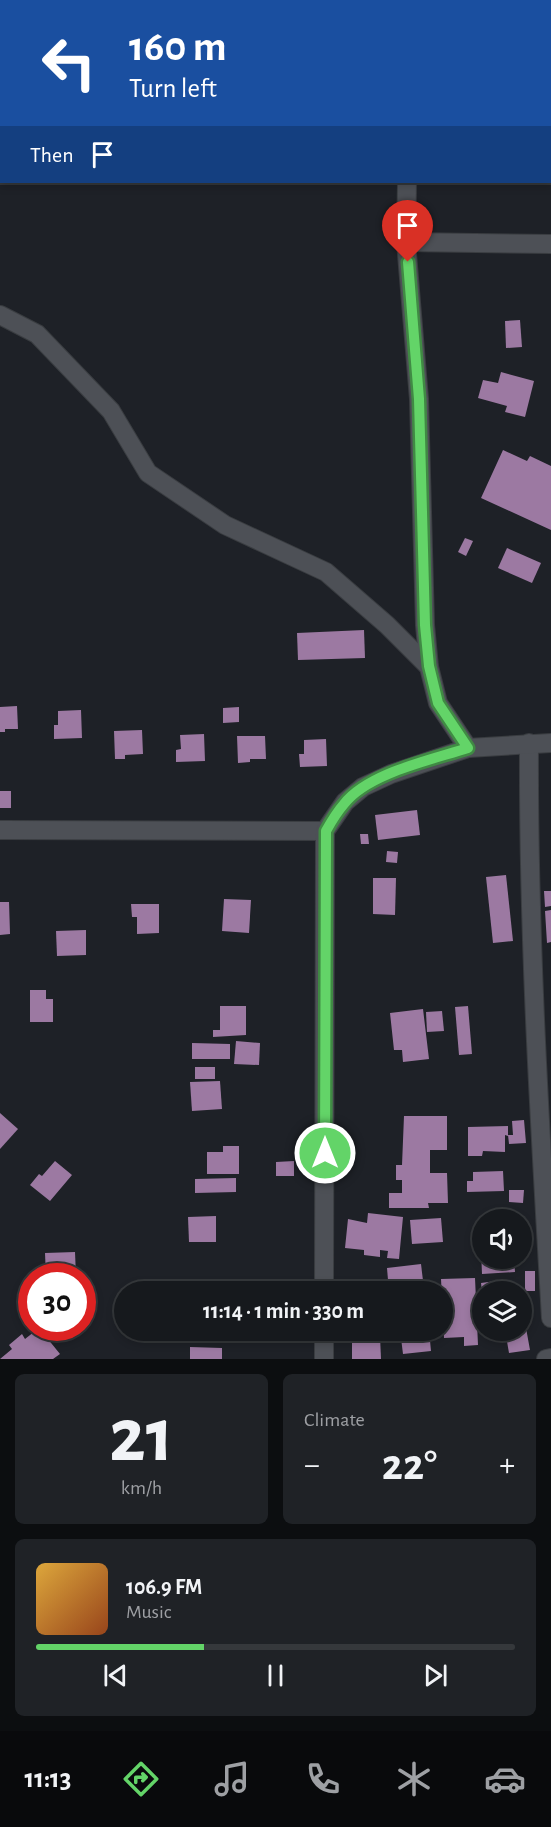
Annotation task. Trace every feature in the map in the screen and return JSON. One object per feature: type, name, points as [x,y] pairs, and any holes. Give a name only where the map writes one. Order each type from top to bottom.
[{"type":"street","points":[[407,183],[406,242],[419,399],[425,625],[429,666],[438,703],[468,748]]},
{"type":"street","points":[[406,242],[551,244]]},
{"type":"street","points":[[0,315],[37,334],[111,411],[148,473],[225,525],[326,572],[387,625],[429,666]]},
{"type":"street","points":[[529,743],[528,858],[534,1038],[551,1318]]},
{"type":"street","points":[[324,1281],[326,831],[345,802],[363,788],[391,774],[468,748],[551,743]]},
{"type":"street","points":[[0,830],[326,831]]},
{"type":"street","points":[[324,1341],[324,1359]]},
{"type":"street","points":[[546,1359],[551,1358]]},
{"type":"building","points":[[520,320],[522,347],[506,348],[505,321]]},
{"type":"building","points":[[501,372],[534,381],[525,417],[505,412],[507,406],[478,398],[483,380],[498,383]]},
{"type":"building","points":[[503,450],[527,461],[530,456],[551,466],[551,530],[481,498]]},
{"type":"building","points":[[465,538],[473,541],[466,556],[458,552]]},
{"type":"building","points":[[507,548],[541,563],[532,583],[498,568]]},
{"type":"building","points":[[364,630],[365,658],[298,660],[297,633]]},
{"type":"building","points":[[17,706],[18,729],[5,729],[5,732],[0,732],[0,707]]},
{"type":"building","points":[[239,707],[239,722],[223,723],[223,708]]},
{"type":"building","points":[[81,710],[82,738],[54,739],[54,725],[58,725],[58,711]]},
{"type":"building","points":[[142,730],[143,754],[125,755],[125,759],[115,759],[114,731]]},
{"type":"building","points":[[204,734],[205,761],[176,762],[176,750],[181,749],[180,735]]},
{"type":"building","points":[[237,736],[265,736],[266,759],[250,759],[250,762],[238,763]]},
{"type":"building","points":[[326,739],[327,766],[300,767],[299,754],[304,754],[304,740]]},
{"type":"building","points":[[0,791],[11,791],[11,808],[0,808]]},
{"type":"building","points":[[417,810],[420,835],[378,840],[375,815]]},
{"type":"building","points":[[360,834],[368,834],[369,844],[361,844]]},
{"type":"building","points":[[387,851],[398,852],[397,863],[386,862]]},
{"type":"building","points":[[506,875],[513,941],[493,943],[486,877]]},
{"type":"building","points":[[373,878],[396,878],[395,915],[373,914]]},
{"type":"building","points":[[544,891],[551,891],[551,906],[545,907]]},
{"type":"building","points":[[224,899],[251,900],[249,933],[222,931]]},
{"type":"building","points":[[0,902],[9,902],[10,934],[0,935]]},
{"type":"building","points":[[131,904],[159,904],[159,933],[137,934],[137,917],[132,917]]},
{"type":"building","points":[[551,910],[551,942],[547,943],[545,911]]},
{"type":"building","points":[[86,930],[86,955],[57,956],[56,931]]},
{"type":"building","points":[[30,990],[46,990],[46,999],[53,999],[53,1022],[30,1022]]},
{"type":"building","points":[[220,1006],[246,1006],[246,1035],[213,1037],[213,1030],[220,1030]]},
{"type":"building","points":[[468,1006],[472,1054],[459,1055],[455,1007]]},
{"type":"building","points":[[423,1009],[429,1059],[403,1062],[402,1050],[394,1050],[390,1013]]},
{"type":"building","points":[[442,1011],[444,1031],[427,1032],[426,1012]]},
{"type":"building","points":[[236,1041],[260,1043],[259,1065],[234,1064]]},
{"type":"building","points":[[192,1043],[230,1044],[230,1059],[192,1059]]},
{"type":"building","points":[[195,1067],[215,1067],[215,1079],[195,1079]]},
{"type":"building","points":[[220,1081],[222,1109],[192,1111],[190,1082]]},
{"type":"building","points":[[0,1113],[18,1129],[0,1149]]},
{"type":"building","points":[[404,1116],[447,1116],[447,1150],[430,1150],[430,1173],[447,1173],[448,1203],[428,1203],[429,1208],[389,1208],[389,1193],[402,1193],[402,1180],[396,1180],[396,1165],[402,1165]]},
{"type":"building","points":[[524,1120],[526,1143],[509,1144],[508,1135],[513,1135],[512,1121]]},
{"type":"building","points":[[508,1126],[508,1136],[505,1135],[505,1152],[483,1151],[482,1156],[468,1156],[468,1127]]},
{"type":"building","points":[[223,1146],[239,1146],[239,1174],[207,1174],[207,1152],[223,1152]]},
{"type":"building","points":[[55,1161],[72,1175],[50,1201],[30,1185],[39,1174],[42,1176]]},
{"type":"building","points":[[294,1161],[294,1176],[276,1176],[276,1162]]},
{"type":"building","points":[[503,1171],[504,1191],[467,1192],[467,1181],[473,1181],[473,1172]]},
{"type":"building","points":[[236,1178],[236,1192],[195,1193],[195,1179]]},
{"type":"building","points":[[509,1190],[524,1190],[523,1203],[509,1202]]},
{"type":"building","points":[[368,1213],[403,1217],[399,1259],[387,1258],[388,1251],[380,1250],[380,1257],[364,1255],[364,1250],[345,1248],[348,1219],[367,1223]]},
{"type":"building","points":[[216,1216],[216,1242],[189,1242],[188,1217]]},
{"type":"building","points":[[441,1218],[443,1242],[412,1244],[410,1220]]},
{"type":"building","points":[[75,1252],[75,1263],[45,1263],[45,1253]]},
{"type":"building","points":[[421,1264],[423,1281],[388,1281],[387,1268]]},
{"type":"building","points":[[482,1269],[515,1269],[515,1272],[482,1274]]},
{"type":"building","points":[[525,1271],[535,1271],[535,1291],[532,1291],[532,1281],[525,1281]]},
{"type":"building","points":[[475,1278],[475,1281],[472,1281],[472,1341],[478,1341],[478,1345],[464,1346],[464,1337],[453,1338],[453,1281],[441,1281],[441,1279]]},
{"type":"building","points":[[18,1337],[18,1341],[50,1341],[60,1354],[53,1359],[0,1359],[12,1349],[9,1345]]},
{"type":"building","points":[[352,1341],[380,1341],[381,1359],[352,1359]]},
{"type":"building","points":[[401,1341],[430,1341],[431,1351],[403,1354]]},
{"type":"building","points":[[507,1341],[528,1341],[530,1350],[509,1353]]},
{"type":"building","points":[[190,1347],[222,1348],[222,1359],[190,1359]]},
{"type":"route","points":[[325,1153],[326,831],[345,802],[363,788],[391,774],[468,748],[438,703],[429,666],[425,625],[419,399],[408,262]]}]
